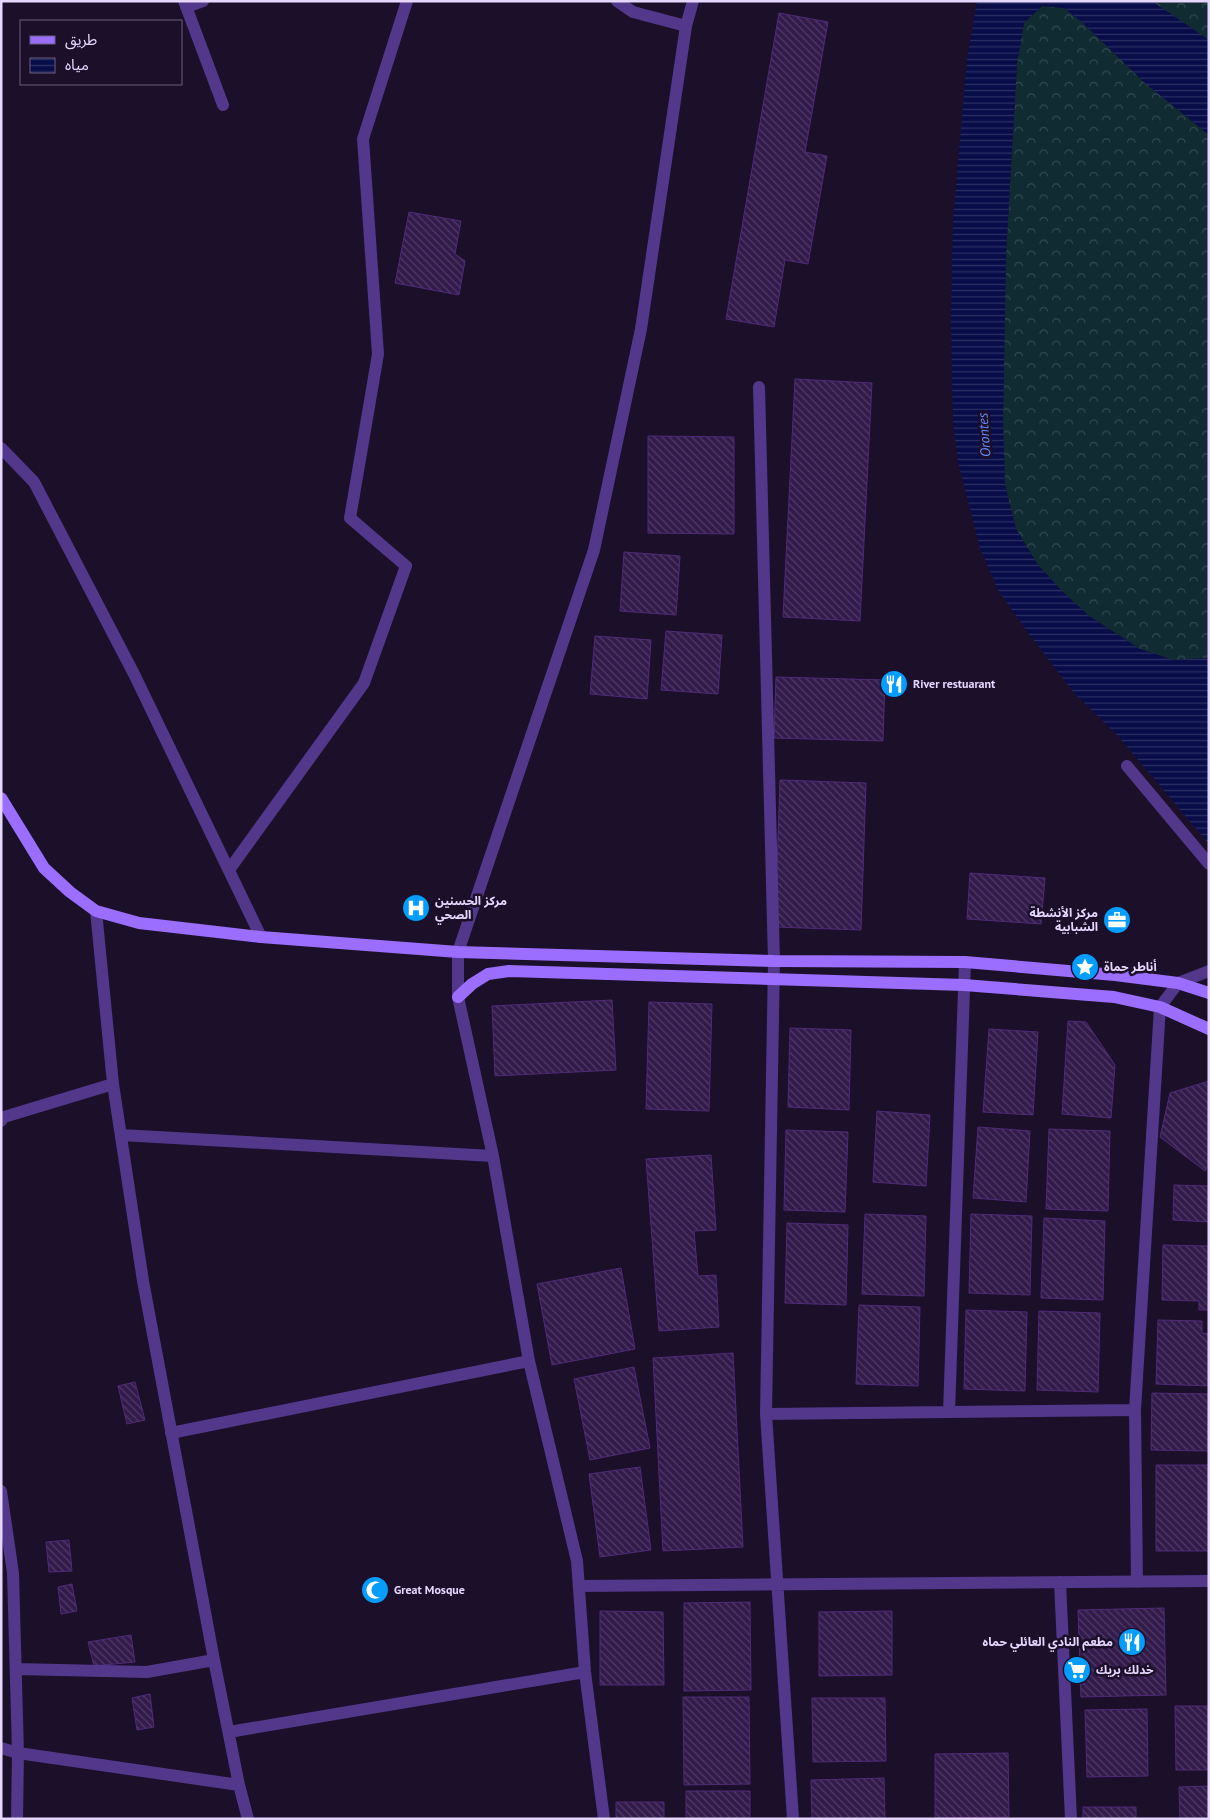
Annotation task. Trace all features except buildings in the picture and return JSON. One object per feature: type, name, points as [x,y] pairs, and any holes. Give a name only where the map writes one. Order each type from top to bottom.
[{"type":"main road","points":[[1,798],[44,868],[70,892],[96,911],[139,923],[261,937],[458,952],[774,961],[965,962],[1115,975],[1178,983],[1209,993]]},
{"type":"main road","points":[[458,997],[472,984],[488,974],[509,971],[964,985],[1114,998],[1160,1007],[1209,1028]]},
{"type":"street","points":[[203,1],[185,4],[223,106]]},
{"type":"street","points":[[229,870],[364,683],[406,566],[350,518],[378,354],[363,139],[407,1]]},
{"type":"street","points":[[618,1],[633,12],[686,26]]},
{"type":"street","points":[[604,1819],[585,1672],[577,1561],[529,1361],[493,1156],[458,997],[458,952],[594,550],[641,329],[686,26],[693,1]]},
{"type":"street","points":[[759,387],[774,961],[772,978],[766,1414],[793,1819]]},
{"type":"street","points":[[1,448],[34,482],[134,674],[261,937]]},
{"type":"street","points":[[1128,766],[1209,864]]},
{"type":"street","points":[[96,911],[113,1084],[143,1281],[214,1660],[239,1785],[248,1819]]},
{"type":"street","points":[[950,1412],[965,962]]},
{"type":"street","points":[[1137,1582],[1136,1410],[1160,1007],[1178,983],[1209,971]]},
{"type":"street","points":[[1,1121],[4,1116],[113,1084]]},
{"type":"street","points":[[121,1135],[493,1156]]},
{"type":"street","points":[[171,1433],[529,1361]]},
{"type":"street","points":[[766,1414],[1136,1410]]},
{"type":"street","points":[[1,1491],[13,1573],[18,1753],[17,1819]]},
{"type":"street","points":[[579,1586],[1209,1581]]},
{"type":"street","points":[[1060,1582],[1071,1819]]},
{"type":"street","points":[[16,1669],[147,1672],[214,1660]]},
{"type":"street","points":[[229,1732],[585,1672]]},
{"type":"street","points":[[1,1748],[18,1753],[239,1785]]},
{"type":"green space","points":[[1152,1],[1209,1],[1209,40],[1154,4]]},
{"type":"green space","points":[[1042,6],[1064,8],[1083,23],[1144,82],[1209,135],[1209,658],[1173,660],[1140,649],[1089,616],[1038,565],[1016,529],[1005,485],[1003,421],[1006,254],[1017,63],[1024,23]]},
{"type":"water","name":"Orontes","points":[[977,1],[1152,1],[1209,40],[1209,135],[1144,82],[1083,23],[1064,8],[1042,6],[1024,23],[1017,63],[1006,254],[1003,421],[1005,485],[1016,529],[1038,565],[1089,616],[1140,649],[1173,660],[1209,658],[1209,844],[1118,736],[1074,693],[998,590],[980,548],[958,462],[953,423],[951,321],[953,220],[967,60]]},
{"type":"place","name":"River restuarant","points":[[894,684]]},
{"type":"place","name":"مركز الحسنين الصحي","points":[[416,908]]},
{"type":"place","name":"مركز الأنشطة الشبابية","points":[[1117,920]]},
{"type":"place","name":"أناطر حماة","points":[[1085,967]]},
{"type":"place","name":"Great Mosque","points":[[375,1590]]},
{"type":"place","name":"مطعم النادي العائلي حماه","points":[[1132,1642]]},
{"type":"place","name":"خدلك بريك","points":[[1077,1670]]}]
